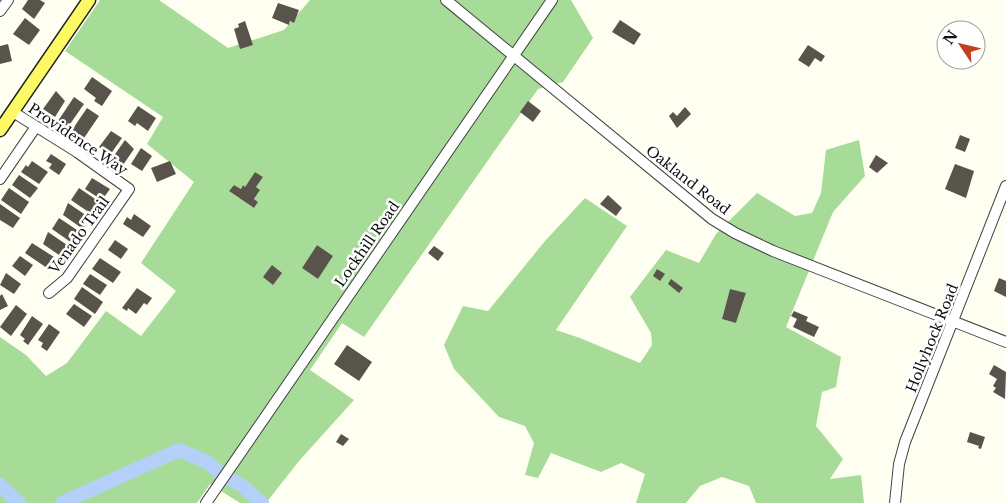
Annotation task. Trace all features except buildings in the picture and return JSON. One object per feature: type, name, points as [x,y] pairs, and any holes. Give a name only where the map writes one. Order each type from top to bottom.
[{"type":"main road","points":[[0,130],[89,0]]},
{"type":"street","points":[[0,11],[8,0]]},
{"type":"street","name":"Oakland Road","points":[[446,0],[696,206],[735,233],[773,251],[1006,342]]},
{"type":"street","name":"Lockhill Road","points":[[206,503],[552,0]]},
{"type":"street","name":"Providence Way","points":[[13,112],[35,128],[77,152],[129,189]]},
{"type":"street","points":[[0,178],[35,128]]},
{"type":"street","name":"Hollyhock Road","points":[[895,503],[899,464],[905,442],[954,322],[1006,186]]},
{"type":"street","name":"Venado Trail","points":[[49,293],[68,278],[129,189]]},
{"type":"green space","points":[[100,0],[159,0],[228,48],[284,30],[310,0],[571,0],[593,38],[563,82],[538,89],[364,337],[342,323],[310,370],[354,400],[299,461],[266,503],[240,503],[210,484],[197,503],[0,503],[0,337],[26,355],[46,376],[67,363],[106,311],[141,336],[176,291],[141,263],[194,182],[147,144],[163,117],[65,51]],"holes":[[[255,172],[263,177],[256,187],[260,190],[254,199],[258,202],[254,208],[229,191],[234,185],[241,189],[243,185],[245,187]],[[317,245],[333,256],[318,279],[302,268]]]},
{"type":"green space","points":[[859,140],[865,176],[833,212],[786,327],[841,357],[836,387],[822,392],[816,426],[843,459],[830,479],[861,475],[864,503],[756,503],[749,486],[722,477],[700,486],[686,503],[636,503],[645,474],[621,463],[601,472],[551,453],[538,478],[525,475],[534,443],[525,426],[499,417],[454,369],[444,345],[463,306],[488,311],[545,241],[585,198],[627,226],[556,330],[640,363],[652,345],[651,333],[630,297],[666,250],[699,263],[716,234],[757,193],[795,216],[812,213],[821,193],[826,150]],"holes":[[[730,289],[746,294],[736,323],[722,319]]]},
{"type":"waterway","points":[[62,503],[179,450],[207,462],[220,473]]},
{"type":"waterway","points":[[230,479],[241,485],[262,503]]},
{"type":"waterway","points":[[0,485],[19,503]]}]
